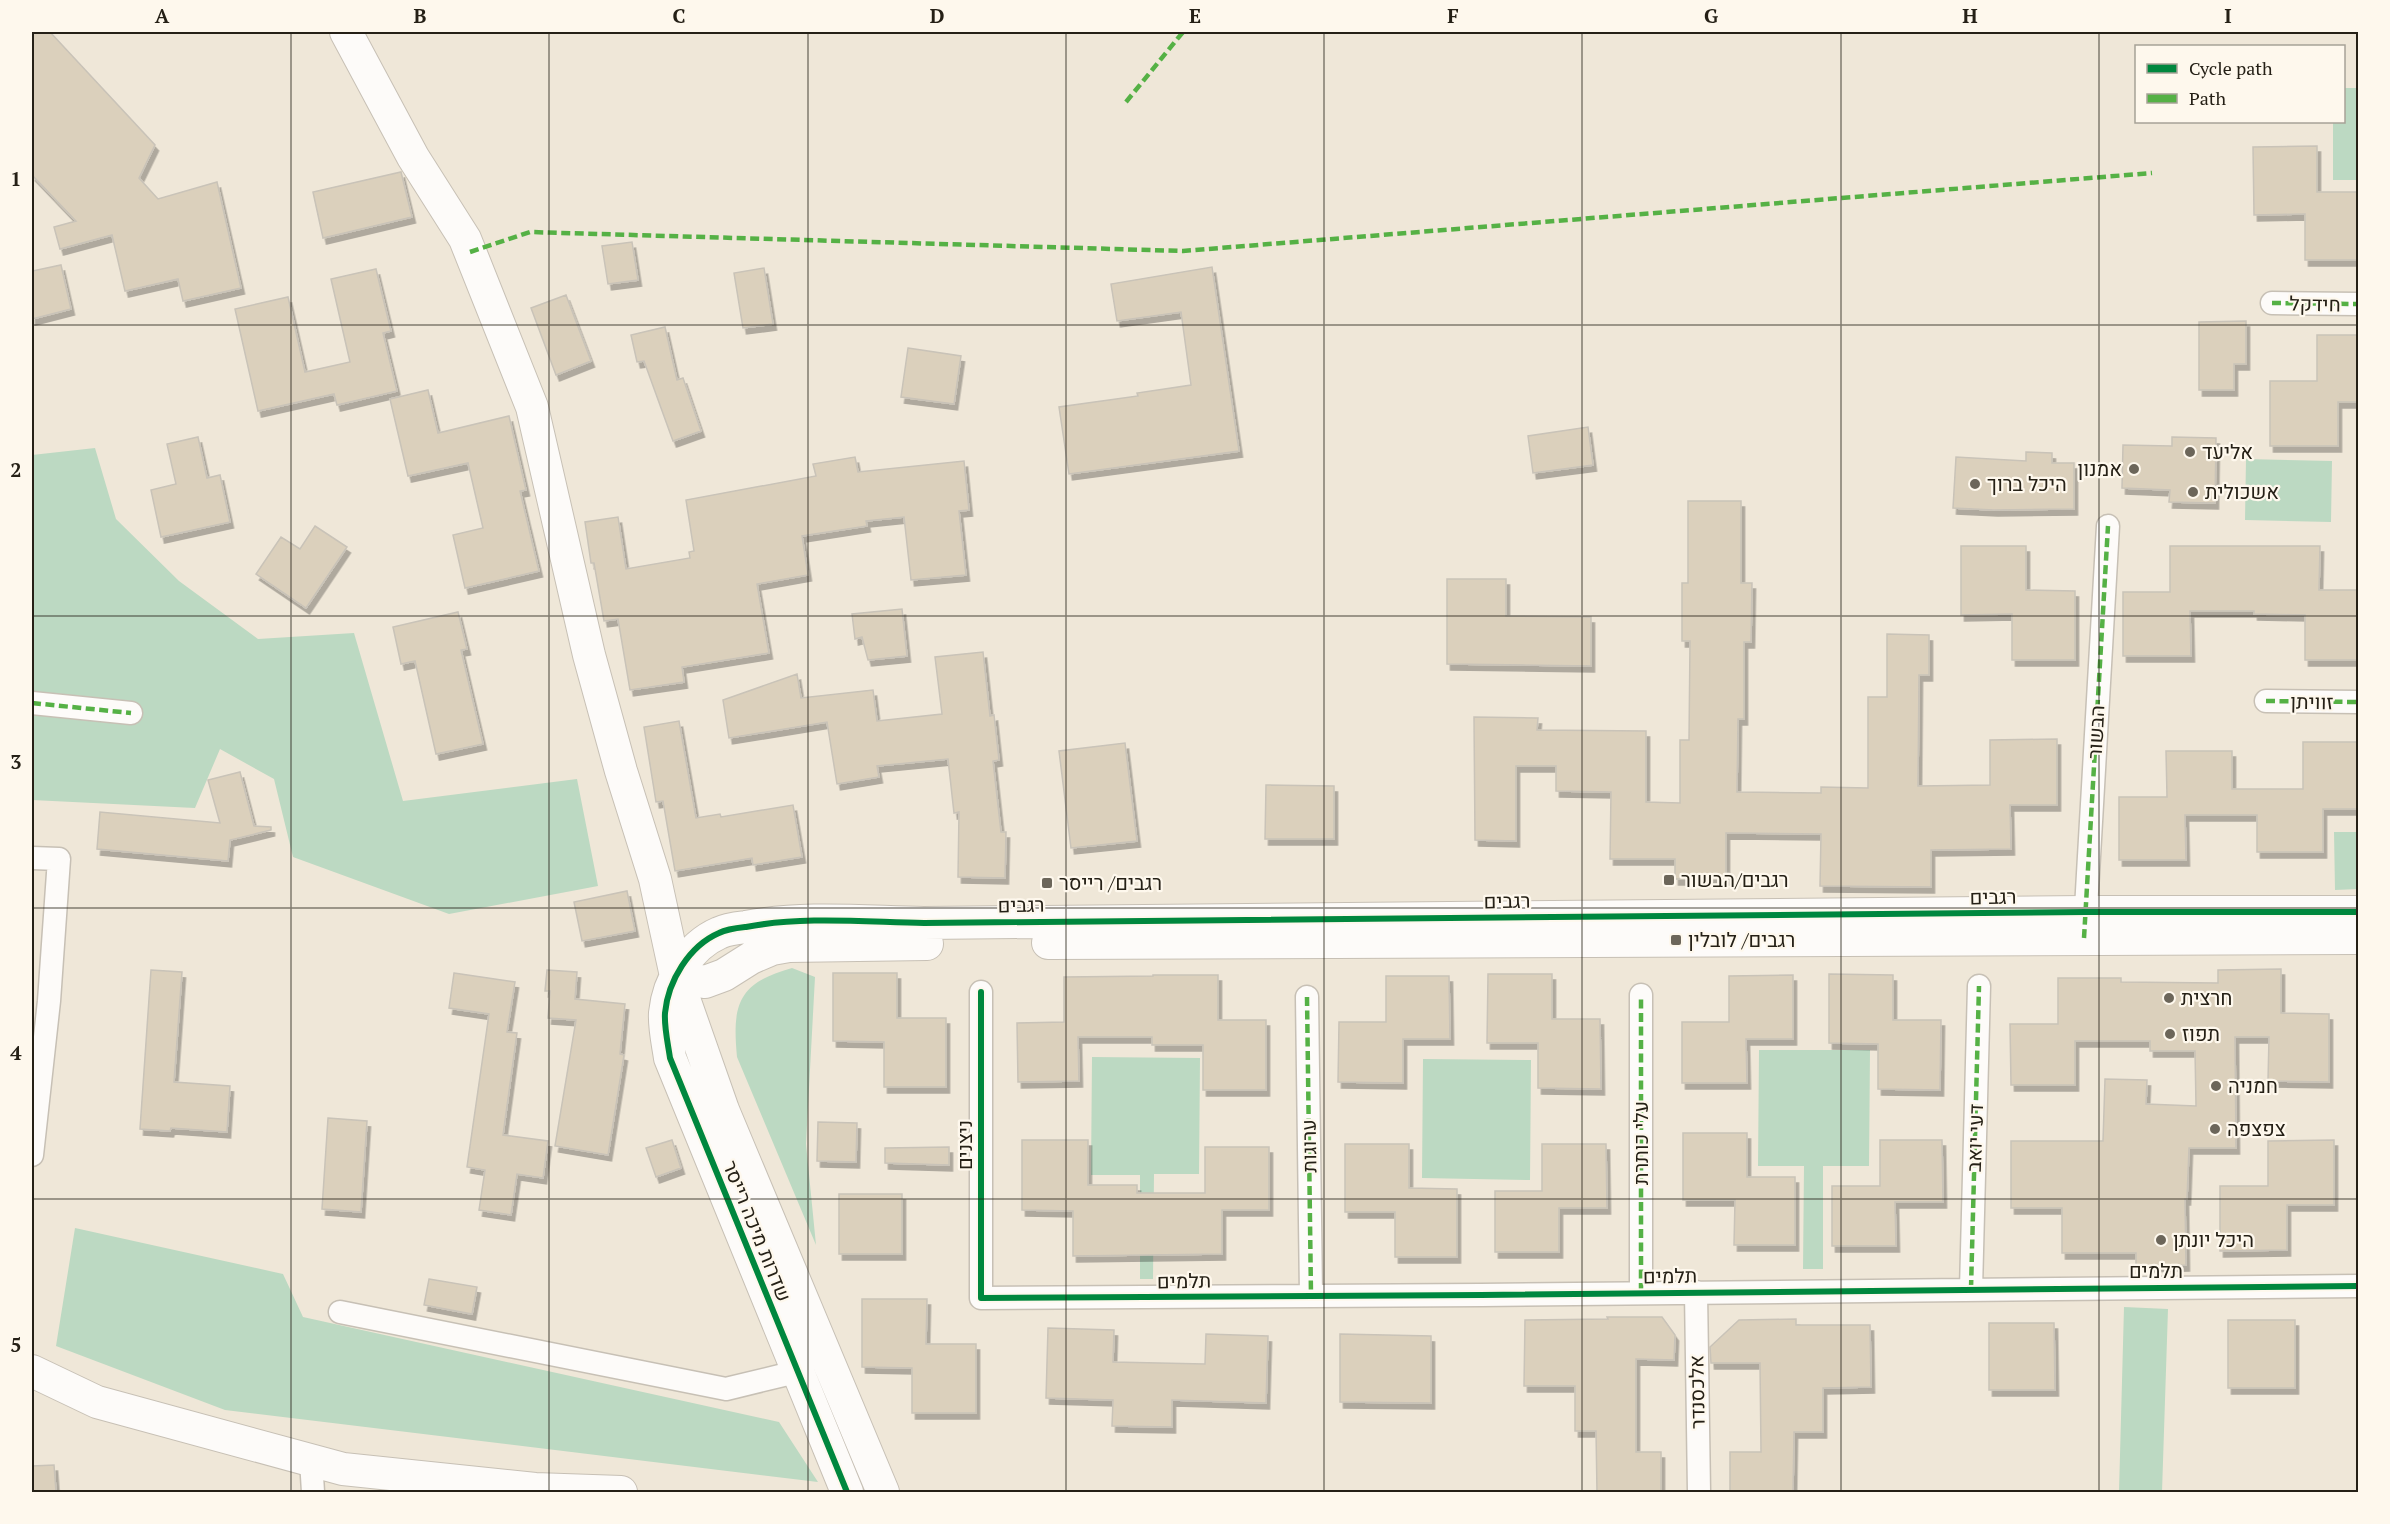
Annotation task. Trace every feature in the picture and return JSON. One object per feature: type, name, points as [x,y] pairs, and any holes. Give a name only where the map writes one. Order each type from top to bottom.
[{"type":"street","points":[[346,32],[413,157],[465,239],[532,407],[589,655],[621,771],[655,879],[676,976]]},
{"type":"street","name":"חידקל","points":[[2272,303],[2358,304]]},
{"type":"street","name":"הבשור","points":[[2085,925],[2108,526]]},
{"type":"street","name":"זוויתן","points":[[2266,701],[2358,702]]},
{"type":"street","points":[[32,703],[131,713]]},
{"type":"street","points":[[32,858],[59,859],[40,1001],[32,1155]]},
{"type":"street","name":"רגבים","points":[[2358,912],[2085,925],[789,945],[751,958],[724,975],[705,982],[676,976],[692,953],[707,939],[720,932],[772,923],[2085,925],[2358,938]]},
{"type":"street","points":[[704,1056],[706,1026],[711,1003],[724,975]]},
{"type":"street","name":"שדרות מיכה רייסר","points":[[676,976],[723,1110],[883,1492]]},
{"type":"street","name":"שדרות מיכה רייסר","points":[[676,976],[665,1013],[670,1059],[796,1372],[847,1492]]},
{"type":"street","name":"דעי יואב","points":[[1971,1289],[1979,986]]},
{"type":"street","name":"ניצנים","points":[[981,992],[981,1298]]},
{"type":"street","name":"עלי כותרת","points":[[1641,994],[1641,1292]]},
{"type":"street","name":"ערוגות","points":[[1307,997],[1311,1295]]},
{"type":"street","name":"תלמים","points":[[981,1298],[2358,1286]]},
{"type":"street","name":"אלכסנדר","points":[[1696,1292],[1699,1492]]},
{"type":"street","points":[[340,1312],[726,1389],[796,1372]]},
{"type":"street","points":[[32,1371],[97,1402],[343,1469],[535,1489],[621,1492]]},
{"type":"street","points":[[311,1460],[313,1492]]},
{"type":"green space","points":[[2345,88],[2358,88],[2358,180],[2333,180],[2333,123],[2345,123]]},
{"type":"green space","points":[[95,448],[116,519],[179,581],[258,639],[354,633],[403,801],[577,779],[598,886],[449,914],[293,857],[274,779],[220,749],[195,808],[32,800],[32,455]]},
{"type":"green space","points":[[2246,459],[2332,461],[2331,522],[2245,520]]},
{"type":"green space","points":[[2334,832],[2358,832],[2358,889],[2335,890]]},
{"type":"green space","points":[[792,968],[815,977],[806,1144],[816,1245],[737,1057],[736,1023],[742,998],[760,981]]},
{"type":"green space","points":[[1759,1050],[1870,1050],[1869,1166],[1823,1166],[1823,1269],[1803,1269],[1804,1166],[1758,1166]]},
{"type":"green space","points":[[1092,1057],[1200,1058],[1199,1174],[1154,1174],[1153,1279],[1140,1279],[1140,1175],[1091,1175]]},
{"type":"green space","points":[[1423,1059],[1531,1060],[1530,1180],[1422,1178]]},
{"type":"green space","points":[[75,1228],[283,1274],[303,1317],[779,1422],[818,1482],[225,1410],[56,1346]]},
{"type":"green space","points":[[2124,1307],[2168,1309],[2162,1492],[2119,1492]]},
{"type":"building","points":[[32,32],[50,32],[155,145],[139,178],[158,199],[217,182],[241,288],[183,301],[178,279],[125,291],[112,235],[60,249],[54,227],[76,221],[32,175]]},
{"type":"building","points":[[2317,146],[2317,192],[2358,192],[2358,260],[2305,260],[2305,214],[2254,215],[2253,147]]},
{"type":"building","points":[[401,172],[412,217],[323,238],[313,192]]},
{"type":"building","points":[[632,242],[638,280],[608,284],[602,246]]},
{"type":"building","points":[[61,265],[71,309],[32,319],[32,271]]},
{"type":"building","points":[[1212,267],[1239,451],[1069,474],[1059,407],[1138,396],[1137,393],[1191,385],[1181,312],[1117,321],[1111,284]]},
{"type":"building","points":[[764,268],[773,324],[743,328],[734,273]]},
{"type":"building","points":[[376,269],[391,331],[383,333],[397,391],[337,405],[334,394],[258,411],[235,309],[288,297],[305,372],[350,362],[331,279]]},
{"type":"building","points":[[566,295],[591,361],[556,375],[531,308]]},
{"type":"building","points":[[2246,321],[2246,364],[2234,364],[2234,390],[2199,390],[2199,322]]},
{"type":"building","points":[[665,327],[677,380],[683,378],[701,431],[673,441],[644,361],[637,362],[631,335]]},
{"type":"building","points":[[2317,335],[2358,335],[2358,402],[2338,402],[2338,446],[2270,446],[2270,381],[2317,381]]},
{"type":"building","points":[[908,348],[961,356],[954,404],[901,397]]},
{"type":"building","points":[[428,390],[438,433],[509,416],[526,490],[520,491],[539,571],[465,588],[453,535],[483,528],[468,463],[408,476],[390,399]]},
{"type":"building","points":[[1588,427],[1593,465],[1533,473],[1528,436]]},
{"type":"building","points":[[198,437],[207,478],[220,475],[230,522],[161,537],[151,490],[176,484],[167,444]]},
{"type":"building","points":[[2172,437],[2216,438],[2215,503],[2169,502],[2170,490],[2122,488],[2123,445],[2172,446]]},
{"type":"building","points":[[2026,452],[2052,453],[2052,463],[2074,463],[2074,509],[1953,508],[1956,457],[2026,461]]},
{"type":"building","points":[[855,457],[858,472],[964,461],[969,510],[959,511],[966,575],[911,580],[904,517],[866,521],[867,526],[802,536],[808,575],[757,584],[769,653],[682,667],[684,682],[630,690],[618,619],[604,621],[594,563],[591,563],[585,522],[618,517],[626,569],[690,558],[689,552],[694,551],[686,500],[816,476],[813,464]]},
{"type":"building","points":[[1688,501],[1741,501],[1741,583],[1752,583],[1751,642],[1744,642],[1744,719],[1738,719],[1737,792],[1821,793],[1821,787],[1868,788],[1868,697],[1887,697],[1887,634],[1929,635],[1929,675],[1919,675],[1918,786],[1990,785],[1990,740],[2057,739],[2057,805],[2010,805],[2011,849],[1931,850],[1931,887],[1820,886],[1821,834],[1726,833],[1726,879],[1675,879],[1675,859],[1610,859],[1611,792],[1556,791],[1556,766],[1516,766],[1516,841],[1475,840],[1474,717],[1538,718],[1537,730],[1646,731],[1646,802],[1680,803],[1680,740],[1689,740],[1690,641],[1682,641],[1682,583],[1688,583]]},
{"type":"building","points":[[315,526],[347,547],[306,608],[256,574],[281,537],[300,549]]},
{"type":"building","points":[[1961,546],[2026,546],[2026,590],[2075,591],[2075,660],[2012,660],[2012,614],[1961,615]]},
{"type":"building","points":[[2170,546],[2320,546],[2319,590],[2358,590],[2358,660],[2305,660],[2305,615],[2254,614],[2254,611],[2190,611],[2191,656],[2123,656],[2123,592],[2170,592]]},
{"type":"building","points":[[1447,579],[1506,579],[1506,616],[1591,617],[1591,666],[1447,664]]},
{"type":"building","points":[[902,609],[907,656],[868,660],[862,637],[855,639],[852,614]]},
{"type":"building","points":[[458,612],[467,649],[461,650],[483,744],[436,754],[415,661],[401,664],[393,627]]},
{"type":"building","points":[[983,652],[990,716],[994,715],[999,760],[993,761],[1001,832],[1006,832],[1005,878],[958,877],[959,812],[954,813],[948,759],[877,766],[879,777],[837,784],[827,722],[729,738],[723,700],[797,674],[801,698],[873,690],[877,721],[942,714],[935,657]]},
{"type":"building","points":[[679,721],[696,818],[720,814],[721,817],[793,805],[802,857],[753,865],[752,858],[675,871],[663,801],[656,802],[644,727]]},
{"type":"building","points":[[2303,742],[2358,742],[2358,809],[2323,809],[2323,852],[2257,852],[2257,815],[2185,815],[2186,860],[2119,860],[2119,797],[2167,797],[2166,751],[2232,751],[2232,789],[2303,789]]},
{"type":"building","points":[[1125,743],[1137,841],[1071,848],[1059,751]]},
{"type":"building","points":[[240,772],[254,826],[271,827],[271,830],[230,840],[228,861],[97,849],[100,812],[220,823],[208,780]]},
{"type":"building","points":[[1266,785],[1334,786],[1334,839],[1265,839]]},
{"type":"building","points":[[627,891],[635,931],[582,941],[574,902]]},
{"type":"building","points":[[2281,969],[2281,1013],[2329,1014],[2329,1082],[2268,1081],[2269,1037],[2235,1037],[2236,1148],[2189,1148],[2187,1199],[2185,1199],[2186,1265],[2136,1266],[2136,1253],[2062,1253],[2062,1208],[2011,1208],[2011,1141],[2103,1141],[2105,1079],[2147,1080],[2146,1104],[2196,1106],[2195,1051],[2150,1051],[2150,1041],[2075,1041],[2075,1085],[2011,1085],[2010,1024],[2058,1024],[2058,978],[2121,978],[2121,982],[2218,983],[2218,970]]},
{"type":"building","points":[[151,970],[182,972],[174,1082],[230,1086],[227,1132],[171,1128],[170,1131],[140,1129]]},
{"type":"building","points":[[547,970],[577,972],[575,999],[625,1004],[620,1054],[624,1055],[608,1155],[555,1146],[576,1020],[548,1018],[550,991],[545,991]]},
{"type":"building","points":[[454,973],[515,982],[507,1032],[517,1033],[503,1135],[548,1141],[543,1178],[517,1174],[511,1215],[479,1210],[485,1170],[467,1167],[489,1014],[449,1008]]},
{"type":"building","points":[[833,973],[897,973],[897,1018],[946,1018],[946,1087],[884,1087],[884,1042],[833,1041]]},
{"type":"building","points":[[1488,974],[1552,974],[1552,1019],[1600,1019],[1601,1089],[1538,1088],[1538,1043],[1487,1043]]},
{"type":"building","points":[[1829,974],[1893,975],[1893,1020],[1941,1020],[1940,1090],[1878,1089],[1878,1044],[1829,1043]]},
{"type":"building","points":[[1218,975],[1218,1020],[1266,1020],[1266,1090],[1203,1090],[1203,1045],[1152,1045],[1152,1037],[1078,1037],[1079,1081],[1018,1082],[1017,1023],[1064,1022],[1064,977]]},
{"type":"building","points":[[1793,975],[1793,1039],[1746,1039],[1747,1083],[1682,1083],[1682,1022],[1729,1022],[1729,976]]},
{"type":"building","points":[[1386,976],[1449,976],[1450,1039],[1403,1039],[1403,1083],[1338,1082],[1339,1022],[1386,1022]]},
{"type":"building","points":[[328,1118],[367,1121],[361,1212],[322,1209]]},
{"type":"building","points":[[818,1122],[857,1123],[856,1162],[817,1161]]},
{"type":"building","points":[[1683,1133],[1747,1133],[1747,1177],[1795,1177],[1795,1245],[1734,1245],[1735,1200],[1683,1200]]},
{"type":"building","points":[[672,1140],[681,1168],[656,1177],[646,1148]]},
{"type":"building","points":[[1022,1140],[1088,1140],[1088,1185],[1137,1185],[1137,1193],[1205,1193],[1205,1147],[1269,1147],[1269,1210],[1222,1210],[1222,1254],[1073,1256],[1073,1211],[1022,1210]]},
{"type":"building","points":[[1880,1140],[1942,1140],[1943,1202],[1895,1202],[1896,1246],[1832,1246],[1832,1186],[1880,1186]]},
{"type":"building","points":[[2334,1140],[2334,1205],[2287,1205],[2287,1250],[2220,1251],[2220,1186],[2268,1186],[2268,1141]]},
{"type":"building","points":[[1345,1144],[1409,1144],[1409,1188],[1457,1189],[1457,1257],[1395,1257],[1395,1212],[1345,1212]]},
{"type":"building","points":[[1542,1144],[1606,1144],[1607,1208],[1559,1208],[1559,1252],[1495,1252],[1495,1191],[1542,1191]]},
{"type":"building","points":[[949,1147],[949,1165],[885,1163],[885,1148]]},
{"type":"building","points":[[839,1194],[902,1194],[902,1254],[839,1254]]},
{"type":"building","points":[[429,1279],[477,1287],[472,1314],[424,1305]]},
{"type":"building","points":[[862,1299],[927,1299],[926,1344],[976,1344],[976,1413],[912,1413],[912,1368],[862,1367]]},
{"type":"building","points":[[1607,1317],[1662,1317],[1675,1335],[1674,1360],[1636,1359],[1636,1452],[1661,1452],[1661,1492],[1597,1492],[1596,1431],[1575,1431],[1575,1386],[1524,1386],[1525,1320],[1608,1319]]},
{"type":"building","points":[[1796,1319],[1796,1325],[1870,1325],[1871,1387],[1823,1388],[1823,1432],[1794,1432],[1793,1492],[1730,1492],[1730,1452],[1761,1452],[1760,1363],[1711,1363],[1710,1347],[1739,1320]]},
{"type":"building","points":[[2228,1320],[2295,1320],[2295,1388],[2228,1388]]},
{"type":"building","points":[[1989,1323],[2054,1323],[2055,1390],[1989,1390]]},
{"type":"building","points":[[1048,1328],[1114,1330],[1113,1362],[1205,1364],[1206,1334],[1268,1336],[1266,1403],[1172,1400],[1172,1427],[1112,1426],[1113,1400],[1046,1398]]},
{"type":"building","points":[[1340,1334],[1431,1336],[1431,1403],[1340,1402]]},
{"type":"building","points":[[54,1465],[56,1492],[32,1492],[32,1466]]},
{"type":"marked path","points":[[1126,102],[1183,32]]},
{"type":"marked path","points":[[470,252],[530,232],[1183,251],[2152,173]]},
{"type":"marked path","points":[[2272,303],[2358,304]]},
{"type":"marked path","points":[[2084,938],[2108,526]]},
{"type":"marked path","points":[[2266,701],[2358,702]]},
{"type":"marked path","points":[[32,703],[131,713]]},
{"type":"marked path","points":[[1971,1289],[1979,986]]},
{"type":"marked path","points":[[1641,995],[1641,1292]]},
{"type":"marked path","points":[[1307,997],[1311,1295]]},
{"type":"cycle path","points":[[847,1492],[670,1058],[665,1018],[670,989],[682,966],[698,946],[722,932],[768,924],[812,921],[924,923],[2086,912],[2358,912]]},
{"type":"cycle path","points":[[981,992],[981,1298],[2358,1286]]},
{"type":"place","name":"אליעד","points":[[2190,452]]},
{"type":"place","name":"אמנון","points":[[2134,469]]},
{"type":"place","name":"היכל ברוך","points":[[1975,484]]},
{"type":"place","name":"אשכולית","points":[[2193,492]]},
{"type":"place","name":"רגבים/הבשור","points":[[1669,880]]},
{"type":"place","name":"רגבים/ רייסר","points":[[1047,883]]},
{"type":"place","name":"רגבים/ לובלין","points":[[1676,940]]},
{"type":"place","name":"חרצית","points":[[2169,998]]},
{"type":"place","name":"תפוז","points":[[2170,1034]]},
{"type":"place","name":"חמניה","points":[[2216,1086]]},
{"type":"place","name":"צפצפה","points":[[2215,1129]]},
{"type":"place","name":"היכל יונתן","points":[[2161,1240]]}]
